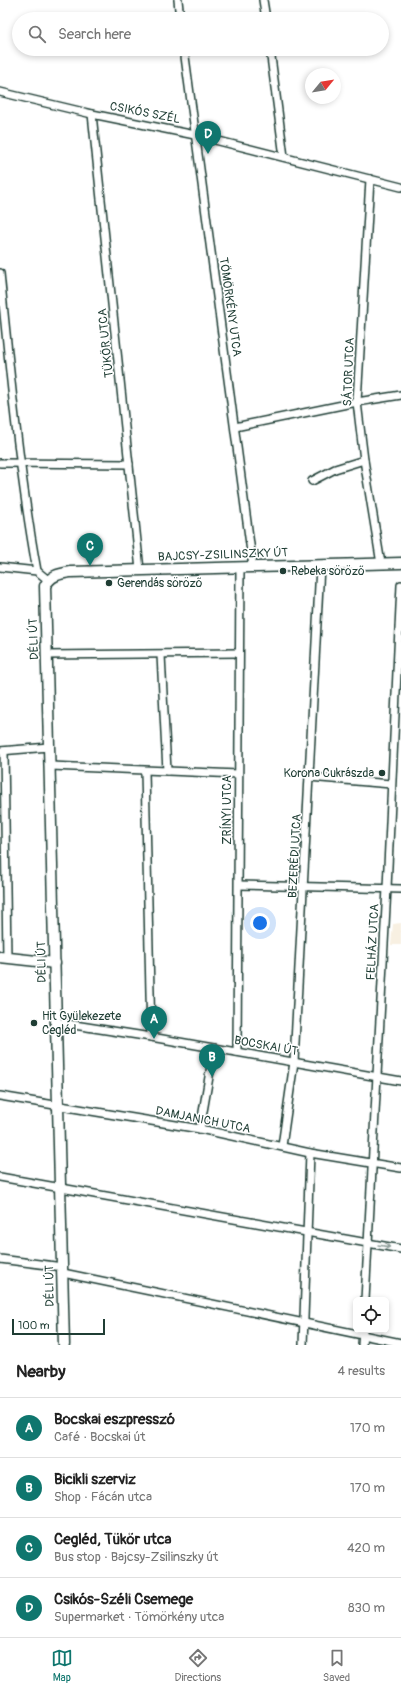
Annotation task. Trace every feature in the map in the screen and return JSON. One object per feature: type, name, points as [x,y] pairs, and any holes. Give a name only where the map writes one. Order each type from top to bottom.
[{"type":"main road","name":"BAJCSY-ZSILINSZKY ÚT","points":[[48,580],[54,576],[70,572],[401,563]]},
{"type":"main road","name":"DÉLI ÚT","points":[[48,580],[45,586],[64,1345]]},
{"type":"main road","points":[[3,958],[55,963]]},
{"type":"street","points":[[178,0],[179,12]]},
{"type":"street","points":[[264,0],[265,12]]},
{"type":"street","name":"TÖMÖRKÉNY UTCA","points":[[185,56],[253,567]]},
{"type":"street","points":[[271,56],[284,157]]},
{"type":"street","name":"CSIKÓS SZÉL","points":[[0,92],[92,114],[195,134],[401,187]]},
{"type":"street","name":"TÜKÖR UTCA","points":[[92,114],[140,570]]},
{"type":"street","name":"SÁTOR UTCA","points":[[370,179],[357,402],[364,460],[381,564]]},
{"type":"street","points":[[0,273],[19,463],[37,571]]},
{"type":"street","points":[[235,427],[357,402],[401,396]]},
{"type":"street","points":[[312,481],[335,469],[364,460]]},
{"type":"street","points":[[0,463],[130,464]]},
{"type":"street","name":"BEZERÉDI UTCA","points":[[282,1146],[294,1062],[320,566]]},
{"type":"street","points":[[0,567],[37,571],[48,580]]},
{"type":"street","name":"ZRÍNYI UTCA","points":[[237,1052],[238,653],[240,568]]},
{"type":"street","name":"FELHÁZ UTCA","points":[[365,1297],[378,1076],[401,585]]},
{"type":"street","points":[[47,655],[238,653]]},
{"type":"street","points":[[161,654],[167,771]]},
{"type":"street","points":[[3,958],[2,751],[50,748]]},
{"type":"street","points":[[50,766],[238,774]]},
{"type":"street","points":[[145,771],[151,1037]]},
{"type":"street","points":[[310,777],[391,784]]},
{"type":"street","points":[[238,885],[304,888],[401,889]]},
{"type":"street","name":"BOCSKAI ÚT","points":[[55,1022],[151,1037],[401,1081]]},
{"type":"street","points":[[200,1129],[214,1048]]},
{"type":"street","name":"DAMJANICH UTCA","points":[[0,1096],[200,1129],[310,1153],[372,1162],[401,1168]]},
{"type":"street","points":[[303,1345],[310,1153]]},
{"type":"street","points":[[0,1177],[401,1249]]},
{"type":"street","points":[[0,1259],[63,1270],[303,1324],[353,1331]]},
{"type":"street","points":[[362,1345],[363,1333]]},
{"type":"street","points":[[366,1333],[401,1343]]},
{"type":"shaded area","points":[[401,923],[401,945],[391,945],[393,924]]},
{"type":"place","name":"Csikós-Széli Csemege","points":[[208,154]]},
{"type":"place","name":"Cegléd, Tükör utca","points":[[90,566]]},
{"type":"place","name":"Rebeka söröző","points":[[283,571]]},
{"type":"place","name":"Gerendás söröző","points":[[109,583]]},
{"type":"place","name":"Korona Cukrászda","points":[[382,773]]},
{"type":"place","name":"Hit Gyülekezete Cegléd","points":[[34,1023]]},
{"type":"place","name":"Bocskai eszpresszó","points":[[154,1039]]},
{"type":"place","name":"Bicikli szerviz","points":[[212,1077]]}]
